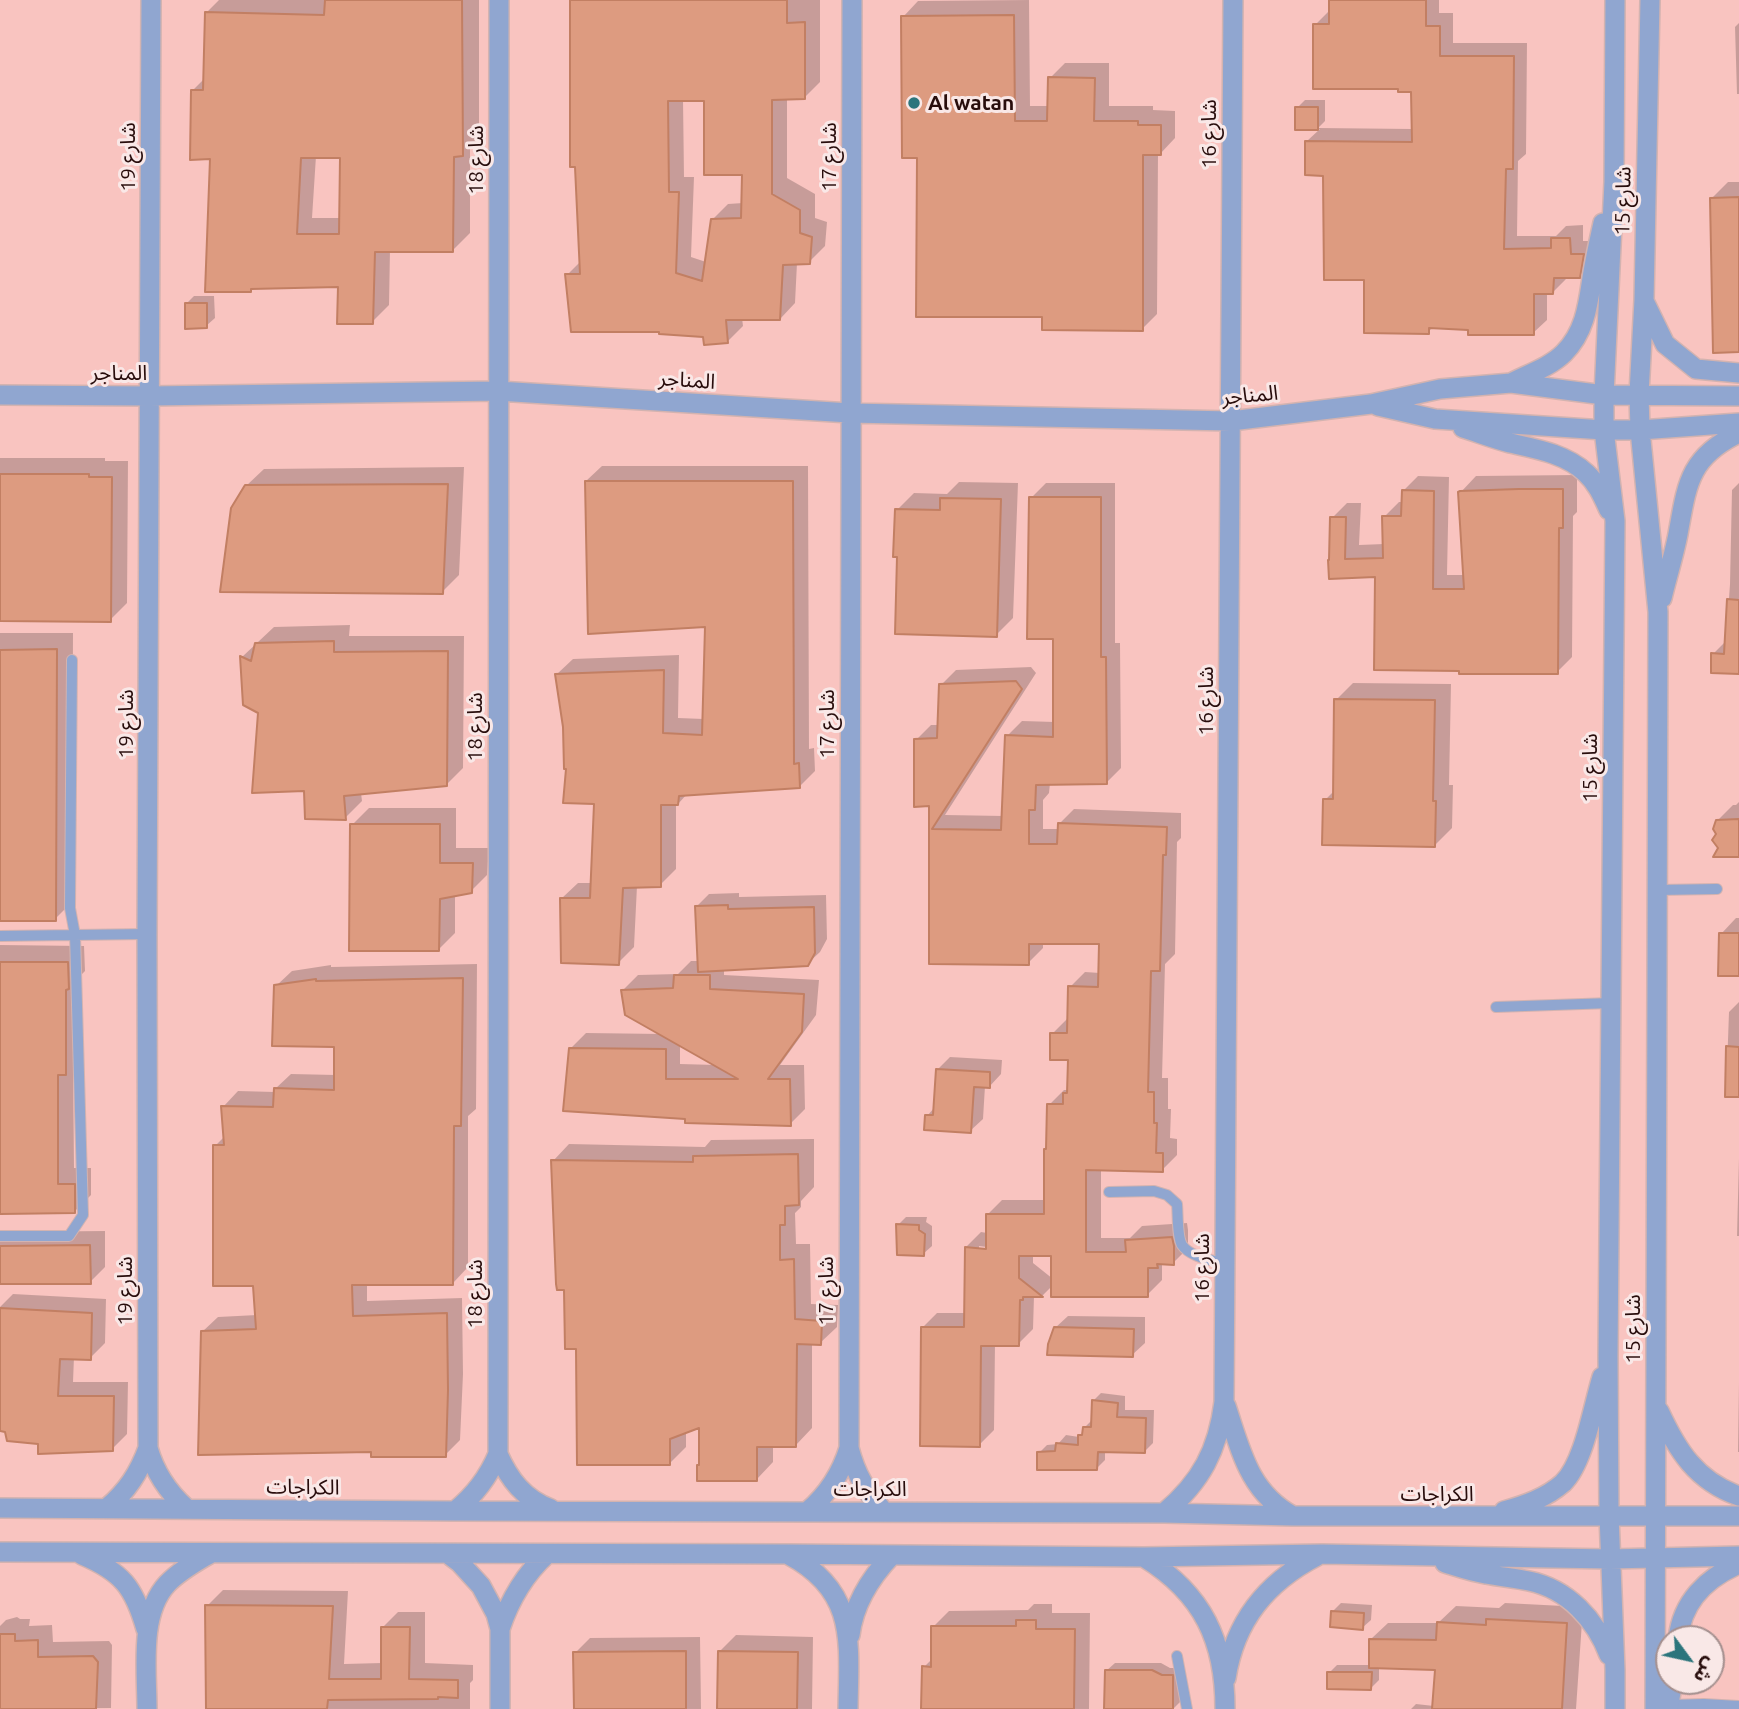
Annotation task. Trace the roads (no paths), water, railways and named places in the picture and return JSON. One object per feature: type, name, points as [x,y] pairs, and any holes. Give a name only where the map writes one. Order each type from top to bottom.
[{"type":"street","name":"شارع 19","points":[[107,1508],[133,1482],[148,1448],[151,0]]},
{"type":"street","name":"شارع 18","points":[[455,1511],[480,1488],[498,1454],[499,0]]},
{"type":"street","name":"شارع 17","points":[[808,1511],[833,1485],[849,1448],[852,0]]},
{"type":"street","name":"شارع 16","points":[[1164,1513],[1191,1487],[1202,1472],[1217,1438],[1224,1402],[1233,0]]},
{"type":"street","name":"شارع 15","points":[[1615,0],[1614,182],[1604,395],[1604,430],[1615,521],[1608,1356],[1609,1515],[1615,1709]]},
{"type":"street","name":"شارع 15","points":[[1650,0],[1644,300],[1639,394],[1640,430],[1658,612],[1656,1557],[1664,1708]]},
{"type":"street","name":"شارع 15","points":[[1511,383],[1562,355],[1579,332],[1589,305],[1600,238],[1614,182]]},
{"type":"street","points":[[1644,300],[1665,344],[1696,369],[1739,373]]},
{"type":"street","name":"المناجر","points":[[0,395],[150,396],[498,391],[850,412],[1231,421],[1371,404],[1440,389],[1511,383],[1604,395],[1739,397]]},
{"type":"street","name":"المناجر","points":[[1371,404],[1541,449],[1574,464],[1594,482],[1615,521]]},
{"type":"street","name":"المناجر","points":[[1435,419],[1604,430],[1739,423]]},
{"type":"street","name":"شارع 15","points":[[1658,612],[1686,488],[1692,473],[1703,457],[1717,445],[1739,433]]},
{"type":"street","name":"شارع 15","points":[[1479,1517],[1524,1506],[1549,1494],[1564,1482],[1575,1465],[1584,1442],[1608,1356]]},
{"type":"street","name":"شارع 16","points":[[1224,1402],[1256,1484],[1272,1503],[1293,1516]]},
{"type":"street","points":[[1656,1404],[1672,1440],[1686,1460],[1710,1482],[1739,1496]]},
{"type":"street","name":"شارع 19","points":[[148,1448],[166,1488],[186,1508]]},
{"type":"street","name":"شارع 17","points":[[849,1448],[860,1480],[884,1512]]},
{"type":"street","points":[[498,1454],[507,1473],[520,1489],[537,1503],[557,1511]]},
{"type":"street","name":"الكراجات","points":[[0,1508],[1479,1517],[1739,1516]]},
{"type":"street","points":[[0,1552],[1144,1557],[1322,1553],[1610,1559],[1739,1556]]},
{"type":"street","points":[[77,1552],[109,1568],[128,1586],[139,1605],[147,1630]]},
{"type":"street","points":[[147,1709],[147,1630],[152,1608],[158,1595],[174,1577],[211,1552]]},
{"type":"street","points":[[1225,1699],[1229,1660],[1239,1633],[1254,1607],[1273,1585],[1296,1567],[1322,1553]]},
{"type":"street","points":[[448,1554],[481,1586],[493,1607],[500,1629]]},
{"type":"street","points":[[499,1709],[500,1629],[505,1612],[522,1580],[547,1554]]},
{"type":"street","points":[[788,1554],[815,1572],[835,1596],[842,1611],[849,1643],[848,1709]]},
{"type":"street","points":[[849,1643],[853,1618],[862,1595],[891,1555]]},
{"type":"street","points":[[1417,1555],[1483,1574],[1532,1581],[1564,1596],[1593,1623],[1603,1638],[1615,1670]]},
{"type":"street","points":[[1144,1557],[1181,1585],[1208,1623],[1217,1644],[1225,1699]]},
{"type":"street","points":[[1680,1625],[1698,1590],[1714,1577],[1739,1564]]},
{"type":"lane","points":[[0,1236],[69,1236],[83,1215],[75,935],[70,908],[72,660]]},
{"type":"lane","points":[[1657,890],[1717,889]]},
{"type":"lane","points":[[0,936],[147,934]]},
{"type":"lane","points":[[1496,1007],[1611,1003]]},
{"type":"lane","points":[[1109,1192],[1154,1191],[1167,1195],[1177,1204],[1183,1246],[1195,1255],[1225,1264]]},
{"type":"lane","points":[[1178,1656],[1187,1709]]},
{"type":"lane","points":[[1664,1708],[1739,1706]]},
{"type":"place","name":"Al watan","points":[[914,103]]}]
